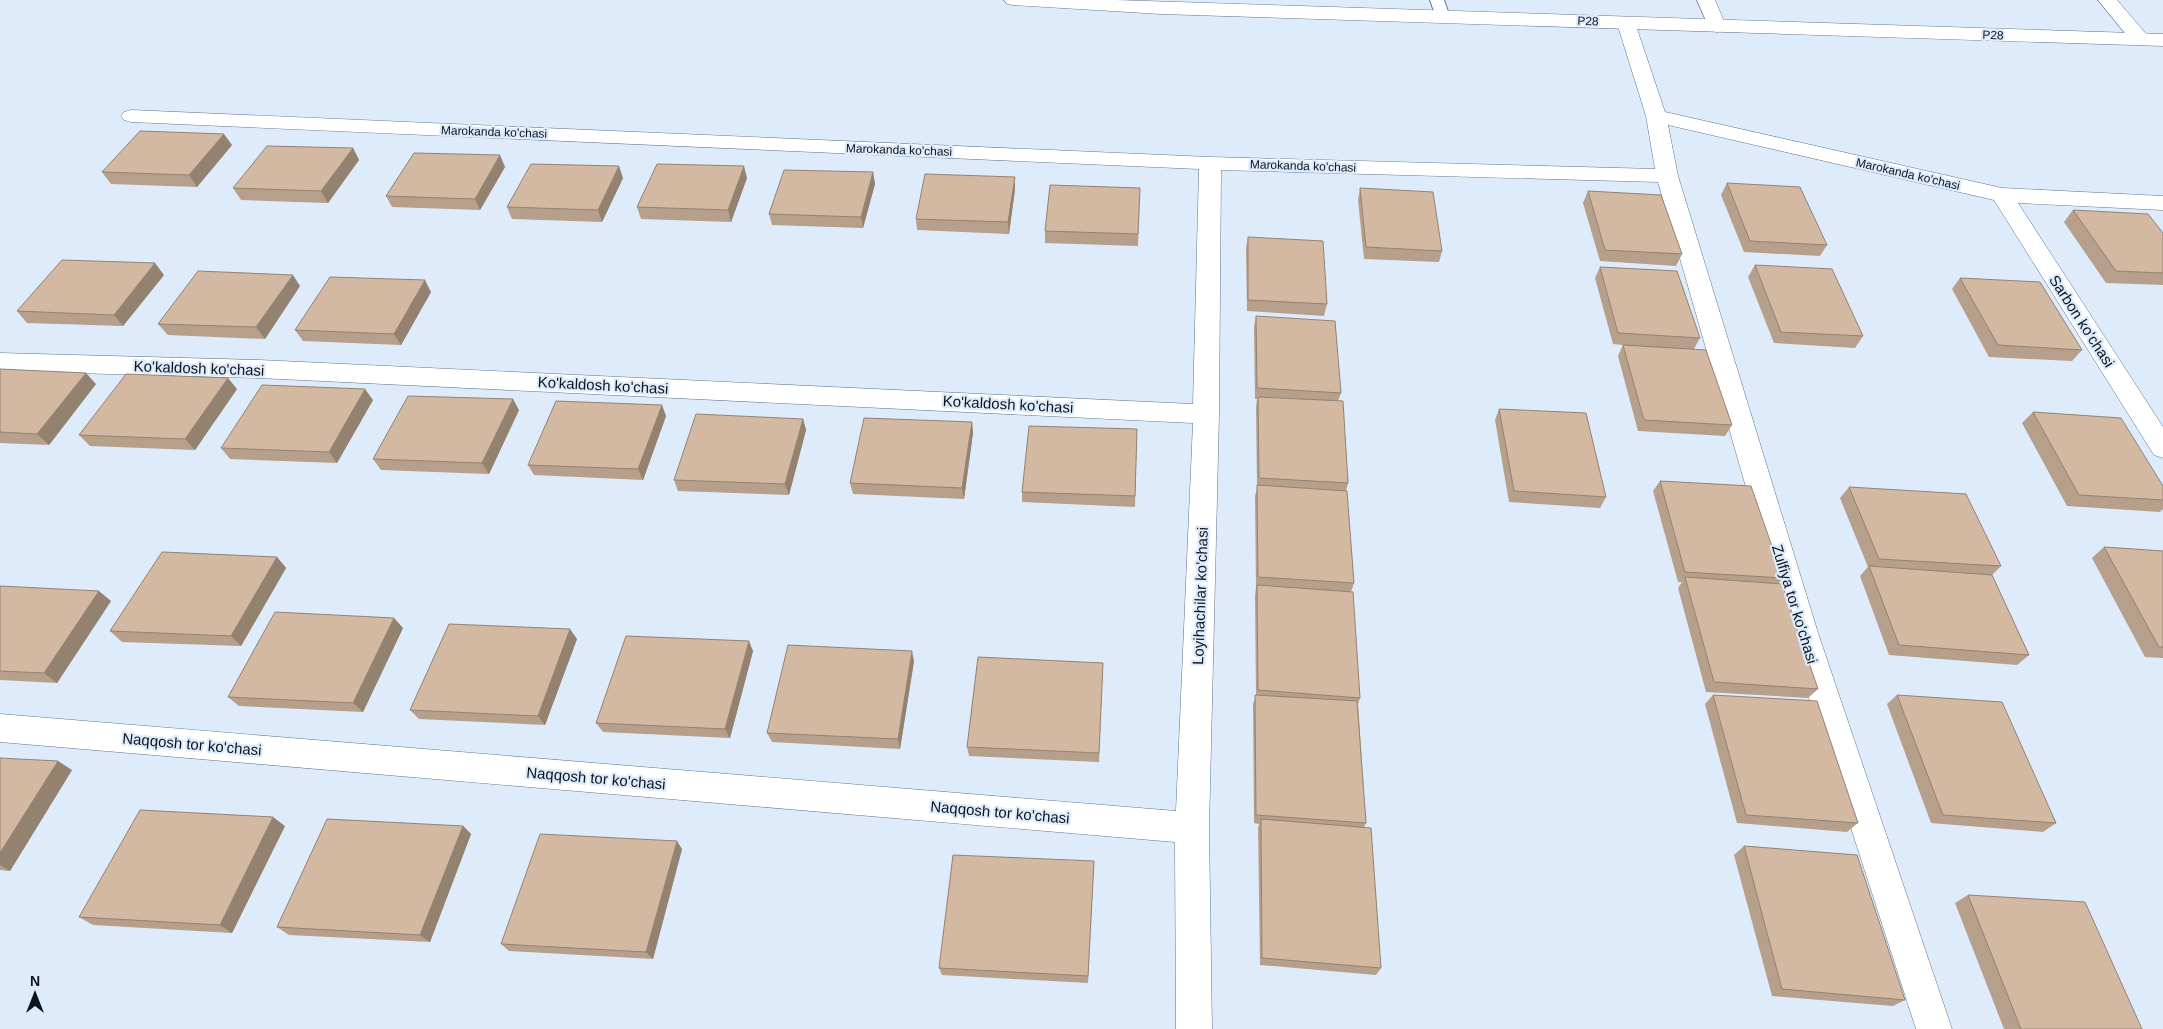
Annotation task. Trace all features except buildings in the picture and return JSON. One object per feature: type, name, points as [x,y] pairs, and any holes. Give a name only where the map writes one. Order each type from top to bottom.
[{"type":"street","name":"Р28","points":[[1013,0],[1439,8],[1626,23],[2163,40]]},
{"type":"street","points":[[1706,0],[1717,26]]},
{"type":"street","points":[[2107,0],[2140,40]]},
{"type":"street","name":"Zulfiya tor ko'chasi","points":[[1626,23],[1656,116],[1667,176],[1803,633],[1934,1029]]},
{"type":"street","name":"Marokanda ko'chasi","points":[[131,116],[1210,163],[1667,176]]},
{"type":"street","name":"Marokanda ko'chasi","points":[[1656,116],[2002,195],[2163,203]]},
{"type":"street","name":"Loyihachilar ko'chasi","points":[[1194,1029],[1192,828],[1206,414],[1210,163]]},
{"type":"street","name":"Sarbon ko'chasi","points":[[2002,195],[2163,448]]},
{"type":"street","name":"Ko'kaldosh ko'chasi","points":[[0,362],[269,370],[1206,414]]},
{"type":"street","name":"Naqqosh tor ko'chasi","points":[[0,728],[1192,828]]}]
